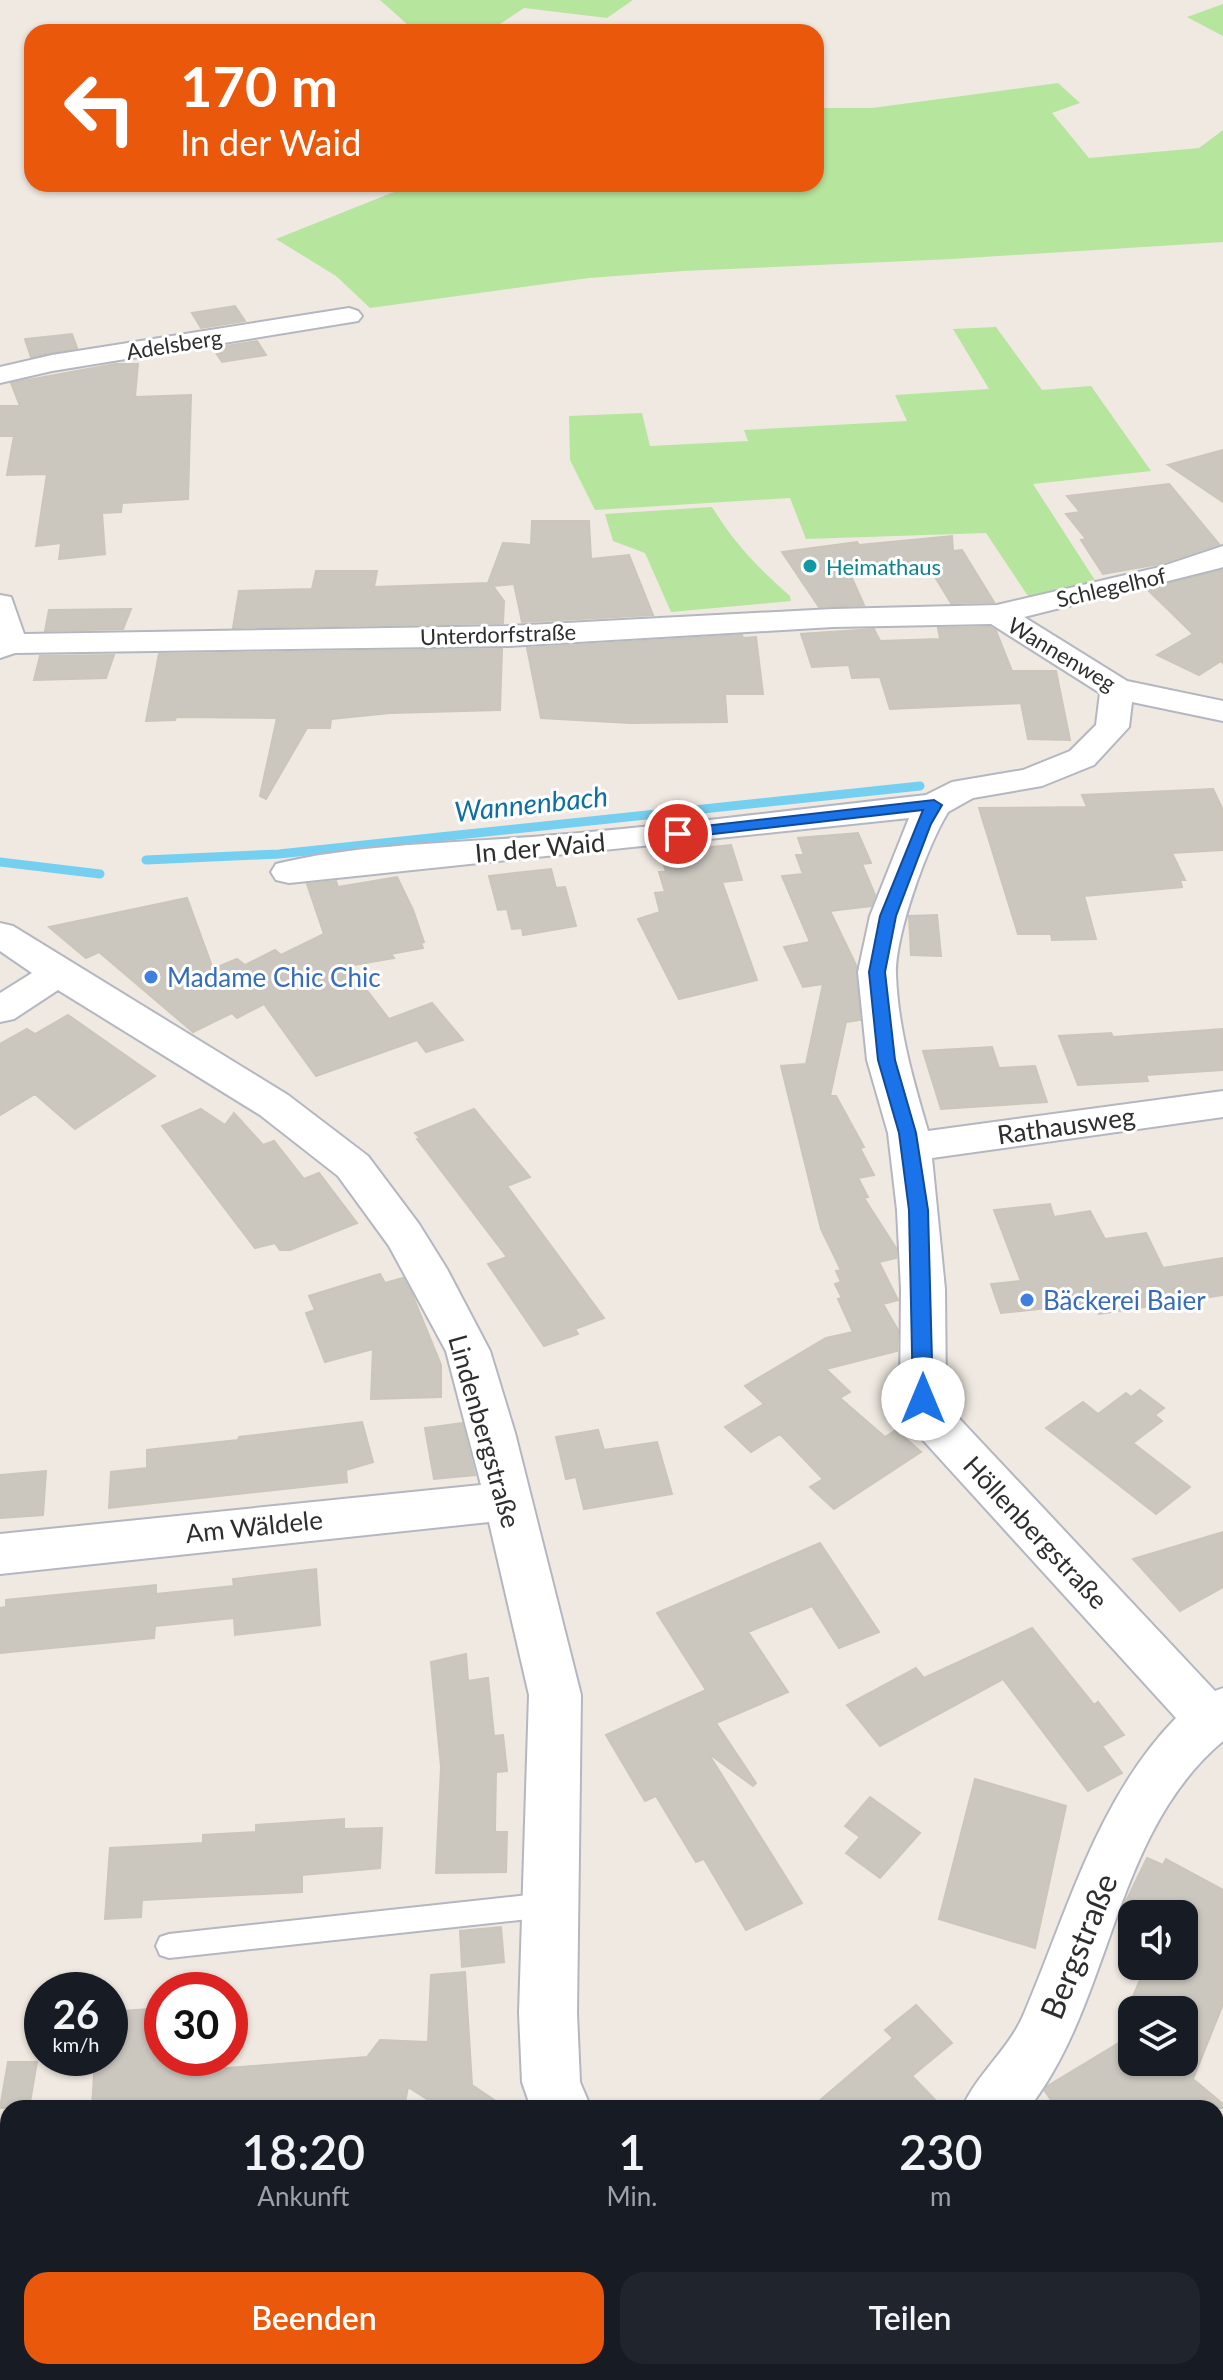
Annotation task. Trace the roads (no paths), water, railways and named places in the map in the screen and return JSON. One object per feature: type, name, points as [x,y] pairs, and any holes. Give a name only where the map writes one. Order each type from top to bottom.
[{"type":"street","name":"Adelsberg","points":[[0,375],[52,363],[349,316]]},
{"type":"street","name":"Schlegelhof","points":[[997,614],[1168,574],[1223,555]]},
{"type":"street","points":[[0,604],[5,646]]},
{"type":"street","name":"Unterdorfstraße","points":[[5,646],[509,636],[833,618],[997,614]]},
{"type":"street","name":"Wannenweg","points":[[997,614],[1117,689],[1223,711]]},
{"type":"street","points":[[934,805],[964,789],[1030,779],[1082,758],[1112,727],[1117,689]]},
{"type":"street","name":"In der Waid","points":[[289,872],[364,862],[592,843],[934,805]]},
{"type":"street","name":"Höllenbergstraße","points":[[934,805],[923,824],[888,916],[877,972],[887,1060],[910,1147],[920,1242],[923,1399],[938,1426],[1216,1715]]},
{"type":"street","name":"Lindenbergstraße","points":[[0,934],[274,1105],[353,1166],[404,1235],[432,1280],[468,1351],[555,1695],[548,2013],[551,2082],[558,2100]]},
{"type":"street","points":[[0,1010],[58,973]]},
{"type":"street","name":"Rathausweg","points":[[910,1147],[1223,1104]]},
{"type":"street","name":"Am Wäldele","points":[[0,1554],[508,1501]]},
{"type":"street","name":"Bergstraße","points":[[998,2100],[1039,2044],[1113,1858],[1154,1783],[1166,1763],[1216,1715]]},
{"type":"lane","points":[[169,1946],[550,1904]]},
{"type":"waterway","name":"Wannenbach","points":[[146,860],[279,854],[920,786]]},
{"type":"waterway","name":"Wannenbach","points":[[0,862],[100,874]]},
{"type":"place","name":"Heimathaus","points":[[810,566]]},
{"type":"place","name":"Madame Chic Chic","points":[[151,977]]},
{"type":"place","name":"Bäckerei Baier","points":[[1027,1300]]}]
